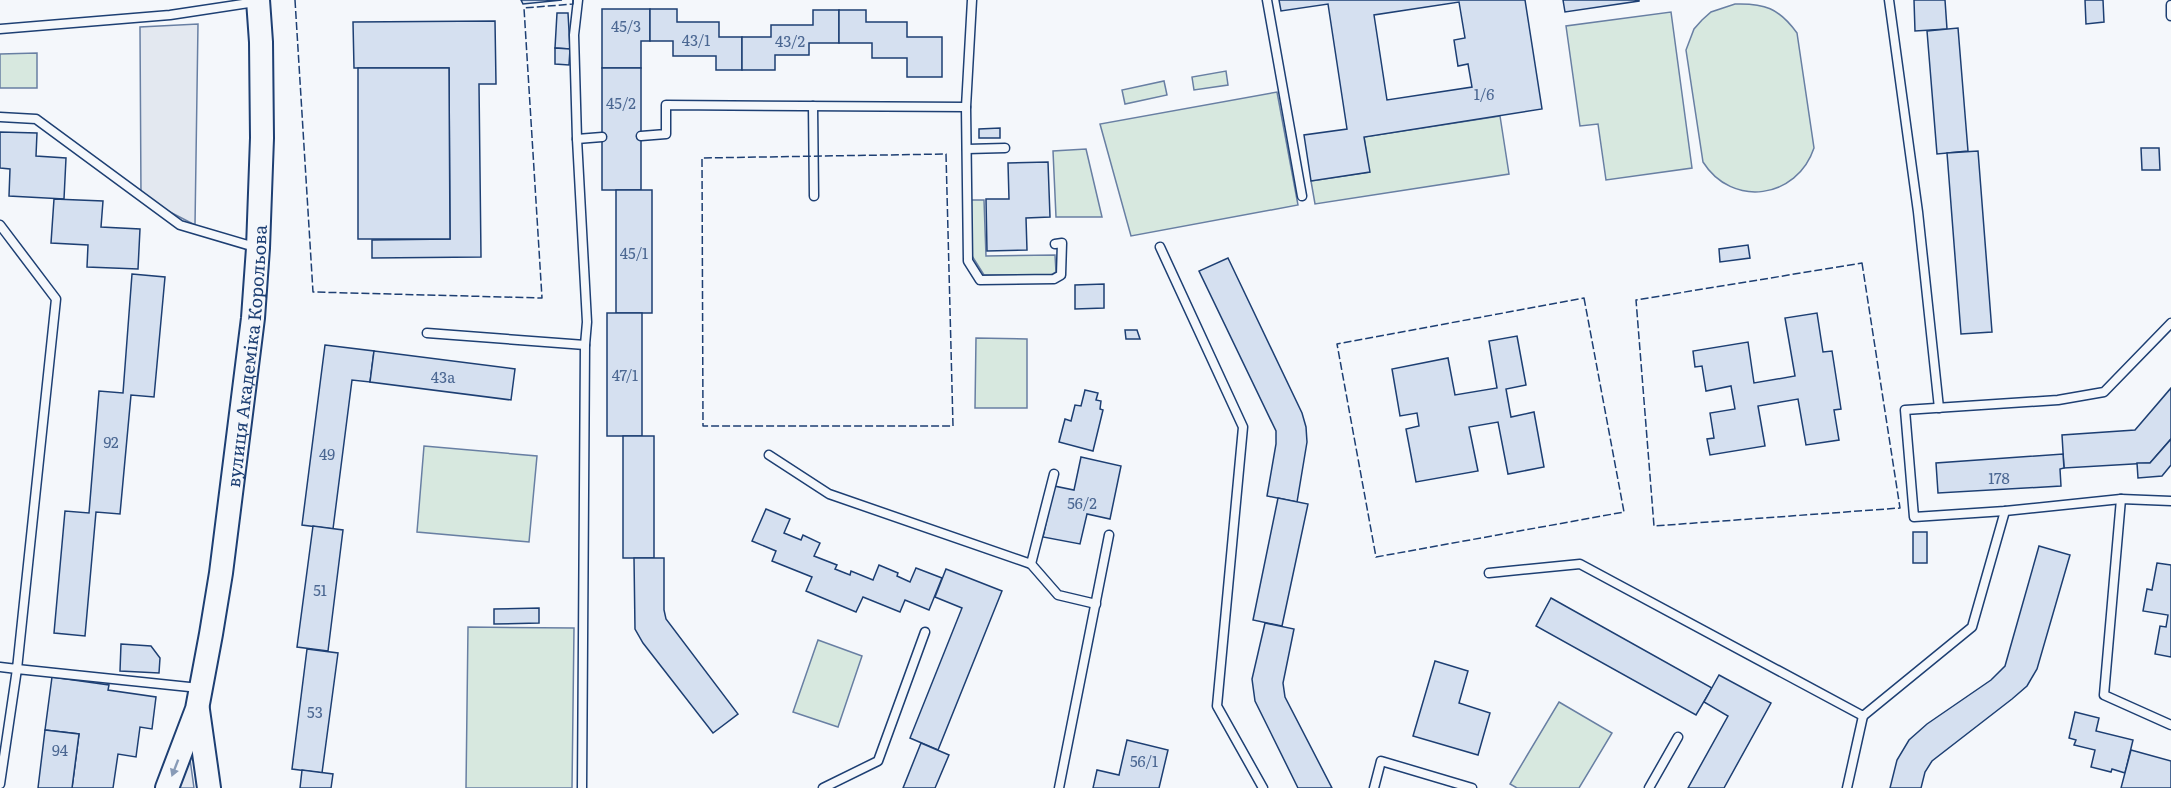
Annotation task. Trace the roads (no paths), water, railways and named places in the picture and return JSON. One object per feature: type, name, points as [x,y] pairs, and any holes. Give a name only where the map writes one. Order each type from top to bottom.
[{"type":"main road","name":"вулиця Академіка Корольова","points":[[167,788],[199,698],[221,573],[253,318],[262,138],[258,1]]},
{"type":"main road","name":"вулиця Академіка Корольова","points":[[199,698],[209,788]]},
{"type":"lane","points":[[578,0],[574,35],[587,322],[582,788]]},
{"type":"lane","points":[[972,0],[966,107],[968,261],[980,280],[1054,279],[1061,275],[1062,243],[1055,244]]},
{"type":"lane","points":[[1268,0],[1302,196]]},
{"type":"lane","points":[[1889,0],[1918,212],[1939,408]]},
{"type":"lane","points":[[0,29],[170,15],[258,1]]},
{"type":"lane","points":[[2170,3],[2171,16]]},
{"type":"lane","points":[[170,15],[170,26]]},
{"type":"lane","points":[[641,136],[666,134],[666,105],[966,107]]},
{"type":"lane","points":[[813,106],[814,196]]},
{"type":"lane","points":[[0,117],[36,119],[180,225],[258,248]]},
{"type":"lane","points":[[577,139],[602,137]]},
{"type":"lane","points":[[967,149],[1005,148]]},
{"type":"lane","points":[[0,225],[56,299],[17,669],[0,784]]},
{"type":"lane","points":[[1160,247],[1243,427],[1217,706],[1263,788]]},
{"type":"lane","points":[[2171,323],[2104,392],[2058,400],[1905,410],[1914,517],[2005,511],[2121,499],[2171,501]]},
{"type":"lane","points":[[427,333],[585,345]]},
{"type":"lane","points":[[770,455],[829,494],[1031,564],[1058,595],[1096,604]]},
{"type":"lane","points":[[1031,564],[1054,474]]},
{"type":"lane","points":[[2121,499],[2104,695],[2171,725]]},
{"type":"lane","points":[[1847,788],[1863,716],[1972,627],[2005,511]]},
{"type":"lane","points":[[1059,788],[1110,536]]},
{"type":"lane","points":[[1489,573],[1580,564],[1863,716]]},
{"type":"lane","points":[[823,788],[878,761],[925,632]]},
{"type":"lane","points":[[0,667],[199,698]]},
{"type":"lane","points":[[1649,788],[1678,737]]},
{"type":"lane","points":[[1374,788],[1381,761],[1472,788]]}]
